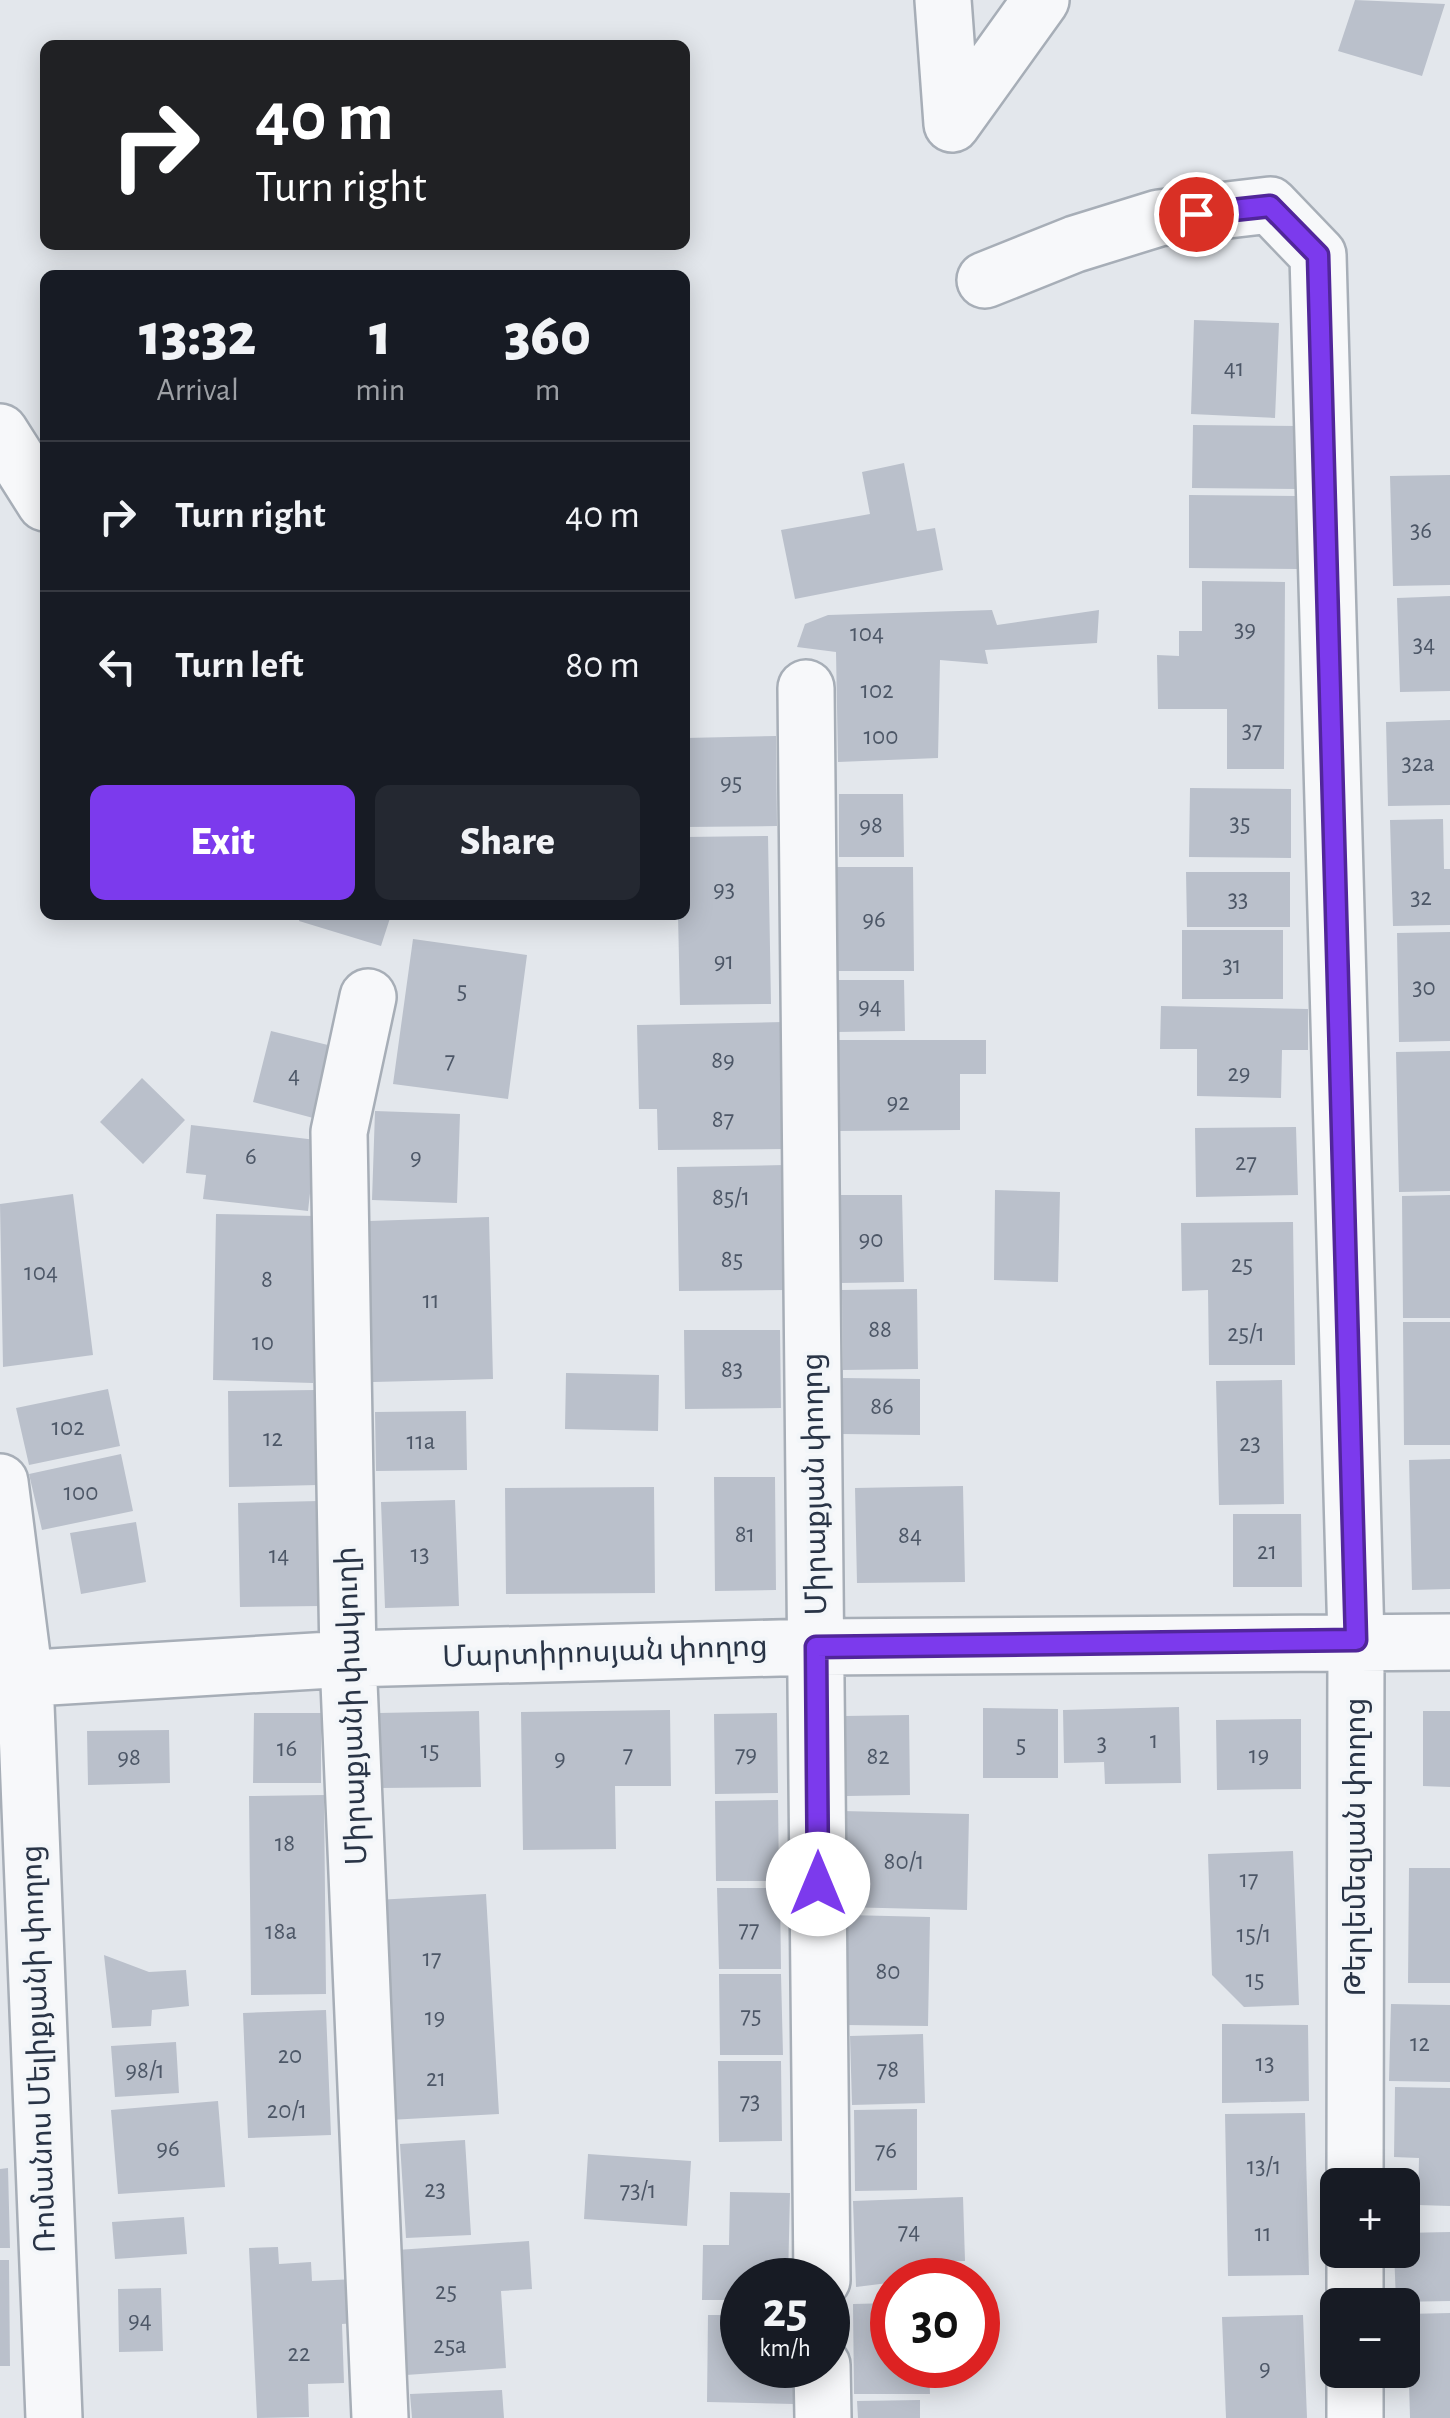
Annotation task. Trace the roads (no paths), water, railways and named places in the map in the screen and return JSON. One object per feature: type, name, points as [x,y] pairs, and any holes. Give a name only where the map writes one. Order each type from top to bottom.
[{"type":"street","points":[[943,0],[952,124],[1042,0]]},
{"type":"street","name":"Թերլեմեզյան փողոց","points":[[985,280],[1075,244],[1159,218],[1270,206],[1318,255],[1356,1640],[1356,2168]]},
{"type":"street","points":[[0,432],[40,495]]},
{"type":"street","name":"Միրաքյան փողոց","points":[[806,688],[822,2258]]},
{"type":"street","name":"Միրաքյանի փակուղի","points":[[368,998],[339,1132],[348,1659],[380,2418]]},
{"type":"street","name":"Ռոմանոս Մելիքյանի փողոց","points":[[0,1482],[54,2418]]},
{"type":"street","name":"Մարտիրոսյան փողոց","points":[[13,1680],[348,1659],[816,1647],[1450,1642]]},
{"type":"street","points":[[822,2388],[823,2418]]},
{"type":"street","points":[[1355,2388],[1355,2418]]}]
